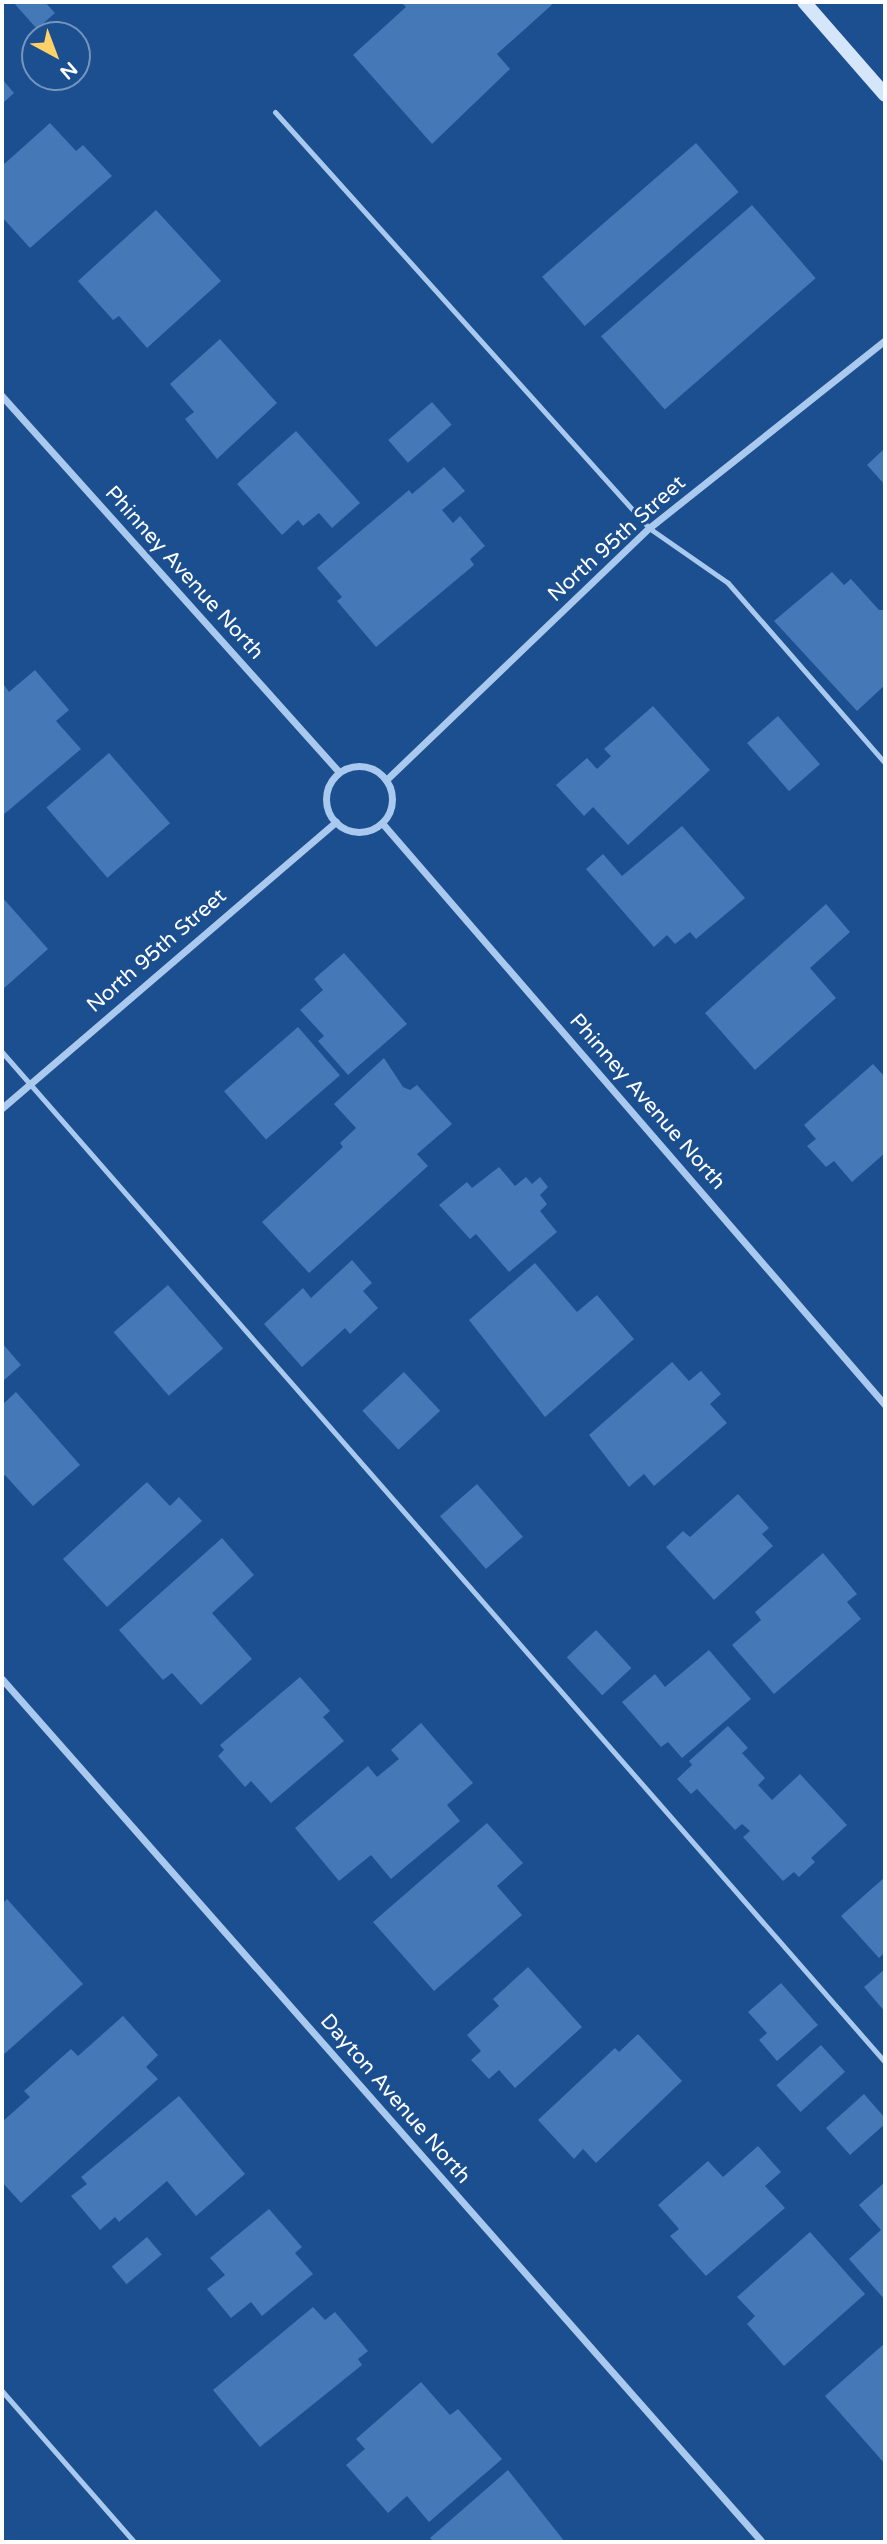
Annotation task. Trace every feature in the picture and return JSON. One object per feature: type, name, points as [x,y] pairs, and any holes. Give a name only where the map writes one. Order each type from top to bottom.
[{"type":"main road","points":[[804,2],[885,95]]},
{"type":"street","name":"North 95th Street","points":[[386,780],[649,528],[885,340]]},
{"type":"street","name":"Phinney Avenue North","points":[[2,396],[339,772]]},
{"type":"street","points":[[363,765],[386,780],[392,807],[382,822],[361,832],[336,822],[327,800],[328,789],[339,772],[363,765]]},
{"type":"street","name":"North 95th Street","points":[[2,1108],[336,822]]},
{"type":"street","name":"Phinney Avenue North","points":[[382,822],[885,1405]]},
{"type":"street","name":"Dayton Avenue North","points":[[2,1679],[762,2542]]},
{"type":"lane","points":[[275,112],[649,528],[728,583],[885,763]]},
{"type":"lane","points":[[2,1052],[885,2062]]},
{"type":"lane","points":[[2,2391],[134,2542]]},
{"type":"building","points":[[13,2],[45,2],[55,13],[46,21],[30,21]]},
{"type":"building","points":[[401,2],[555,2],[497,54],[510,69],[432,144],[353,55],[406,7]]},
{"type":"building","points":[[2,79],[14,93],[2,104]]},
{"type":"building","points":[[50,123],[76,151],[83,145],[112,176],[30,248],[2,217],[2,166]]},
{"type":"building","points":[[696,143],[739,192],[585,326],[542,277]]},
{"type":"building","points":[[752,205],[816,278],[665,409],[601,336]]},
{"type":"building","points":[[156,210],[221,281],[147,348],[119,316],[113,320],[78,281]]},
{"type":"building","points":[[220,339],[277,403],[217,459],[185,419],[194,412],[170,384]]},
{"type":"building","points":[[432,402],[452,425],[408,463],[388,440]]},
{"type":"building","points":[[296,431],[360,503],[332,528],[319,513],[303,526],[298,520],[282,535],[237,484]]},
{"type":"building","points":[[885,448],[885,485],[867,465]]},
{"type":"building","points":[[444,467],[465,491],[442,510],[453,523],[460,516],[485,546],[470,559],[474,565],[376,647],[337,601],[342,597],[317,568],[409,490],[412,494]]},
{"type":"building","points":[[832,572],[844,585],[851,579],[879,610],[885,610],[885,685],[857,711],[774,621]]},
{"type":"building","points":[[35,670],[69,710],[56,721],[81,749],[2,816],[2,682],[9,692]]},
{"type":"building","points":[[653,706],[710,770],[628,845],[593,807],[584,816],[556,785],[587,758],[597,769],[611,756],[604,749]]},
{"type":"building","points":[[778,716],[820,764],[789,791],[747,743]]},
{"type":"building","points":[[109,753],[170,823],[107,878],[46,807]]},
{"type":"building","points":[[682,826],[745,898],[696,939],[690,932],[675,944],[667,935],[654,947],[586,869],[603,854],[622,876]]},
{"type":"building","points":[[2,897],[48,949],[2,990]]},
{"type":"building","points":[[826,904],[850,932],[810,968],[836,998],[755,1070],[705,1013]]},
{"type":"building","points":[[344,953],[407,1024],[348,1075],[318,1041],[324,1036],[300,1010],[323,990],[314,979]]},
{"type":"building","points":[[298,1027],[340,1075],[266,1140],[224,1091]]},
{"type":"building","points":[[384,1058],[403,1087],[410,1090],[417,1085],[452,1124],[417,1154],[428,1166],[309,1273],[262,1222],[343,1147],[340,1143],[356,1128],[334,1104]]},
{"type":"building","points":[[873,1064],[885,1077],[885,1153],[852,1182],[834,1161],[826,1167],[807,1146],[816,1139],[804,1125]]},
{"type":"building","points":[[499,1167],[515,1186],[526,1177],[532,1184],[540,1177],[548,1187],[540,1195],[547,1204],[540,1211],[557,1232],[509,1272],[476,1234],[470,1239],[439,1205],[467,1182],[472,1188]]},
{"type":"building","points":[[352,1260],[372,1283],[363,1291],[378,1308],[350,1334],[345,1328],[302,1367],[264,1324],[303,1288],[311,1298]]},
{"type":"building","points":[[535,1263],[577,1312],[597,1295],[634,1339],[545,1417],[469,1320]]},
{"type":"building","points":[[168,1285],[223,1348],[169,1396],[114,1332]]},
{"type":"building","points":[[2,1343],[21,1365],[2,1382]]},
{"type":"building","points":[[672,1362],[689,1381],[701,1371],[721,1394],[710,1404],[727,1423],[654,1486],[644,1474],[629,1487],[589,1435]]},
{"type":"building","points":[[404,1372],[440,1411],[398,1450],[362,1411]]},
{"type":"building","points":[[16,1392],[80,1465],[33,1506],[5,1475],[2,1478],[2,1405]]},
{"type":"building","points":[[147,1482],[170,1506],[179,1497],[202,1521],[107,1607],[63,1559]]},
{"type":"building","points":[[477,1484],[523,1537],[486,1569],[440,1516]]},
{"type":"building","points":[[738,1494],[769,1528],[762,1534],[773,1546],[714,1600],[666,1547],[683,1531],[690,1537]]},
{"type":"building","points":[[222,1538],[254,1575],[212,1613],[252,1659],[201,1705],[172,1673],[163,1680],[119,1630]]},
{"type":"building","points":[[823,1553],[857,1594],[847,1602],[861,1619],[774,1694],[732,1645],[761,1620],[755,1612]]},
{"type":"building","points":[[596,1630],[631,1668],[602,1695],[567,1657]]},
{"type":"building","points":[[709,1650],[751,1699],[682,1758],[668,1742],[661,1747],[622,1702],[655,1674],[665,1687]]},
{"type":"building","points":[[300,1677],[330,1711],[323,1717],[344,1741],[271,1803],[251,1781],[245,1787],[218,1756],[224,1750],[220,1745]]},
{"type":"building","points":[[421,1723],[473,1783],[447,1805],[460,1821],[391,1879],[371,1855],[339,1881],[295,1828],[368,1766],[377,1777],[399,1759],[391,1750]]},
{"type":"building","points":[[728,1726],[748,1748],[742,1753],[765,1778],[758,1785],[772,1800],[800,1774],[847,1825],[811,1858],[815,1862],[799,1877],[794,1872],[783,1881],[743,1837],[750,1831],[742,1824],[735,1830],[697,1789],[691,1794],[677,1779],[692,1765],[689,1761]]},
{"type":"building","points":[[487,1823],[523,1863],[497,1886],[522,1915],[434,1991],[373,1922]]},
{"type":"building","points":[[885,1877],[885,1952],[879,1958],[841,1916]]},
{"type":"building","points":[[7,1899],[83,1984],[2,2056],[2,1904]]},
{"type":"building","points":[[528,1967],[582,2027],[515,2088],[499,2070],[489,2079],[471,2060],[481,2051],[467,2035],[499,2006],[493,1999]]},
{"type":"building","points":[[885,1969],[885,2012],[864,1987]]},
{"type":"building","points":[[781,1983],[818,2025],[777,2061],[759,2040],[767,2033],[748,2012]]},
{"type":"building","points":[[123,2016],[158,2055],[146,2067],[158,2079],[21,2203],[2,2182],[2,2122],[30,2097],[24,2091],[71,2049],[78,2056]]},
{"type":"building","points":[[638,2034],[682,2081],[596,2163],[583,2149],[574,2159],[538,2120],[615,2048],[619,2052]]},
{"type":"building","points":[[821,2045],[845,2072],[801,2112],[776,2085]]},
{"type":"building","points":[[864,2094],[885,2118],[885,2124],[850,2155],[826,2128]]},
{"type":"building","points":[[179,2096],[245,2174],[196,2216],[167,2181],[119,2222],[115,2217],[100,2230],[71,2196],[87,2184],[81,2177]]},
{"type":"building","points":[[758,2146],[781,2172],[765,2186],[785,2208],[706,2276],[670,2236],[679,2229],[658,2205],[708,2161],[723,2177]]},
{"type":"building","points":[[885,2182],[885,2300],[849,2259],[881,2230],[859,2205]]},
{"type":"building","points":[[269,2209],[302,2247],[295,2253],[313,2274],[262,2316],[251,2302],[231,2318],[207,2289],[225,2275],[210,2258]]},
{"type":"building","points":[[810,2232],[865,2294],[784,2366],[747,2324],[755,2316],[737,2297]]},
{"type":"building","points":[[147,2237],[162,2255],[127,2284],[112,2267]]},
{"type":"building","points":[[313,2307],[325,2320],[335,2312],[368,2351],[358,2359],[362,2365],[260,2447],[213,2390]]},
{"type":"building","points":[[885,2343],[885,2464],[825,2396]]},
{"type":"building","points":[[421,2382],[450,2415],[458,2409],[502,2459],[429,2522],[407,2496],[388,2513],[346,2465],[365,2449],[356,2439]]},
{"type":"building","points":[[508,2470],[565,2542],[434,2542],[430,2538]]}]
